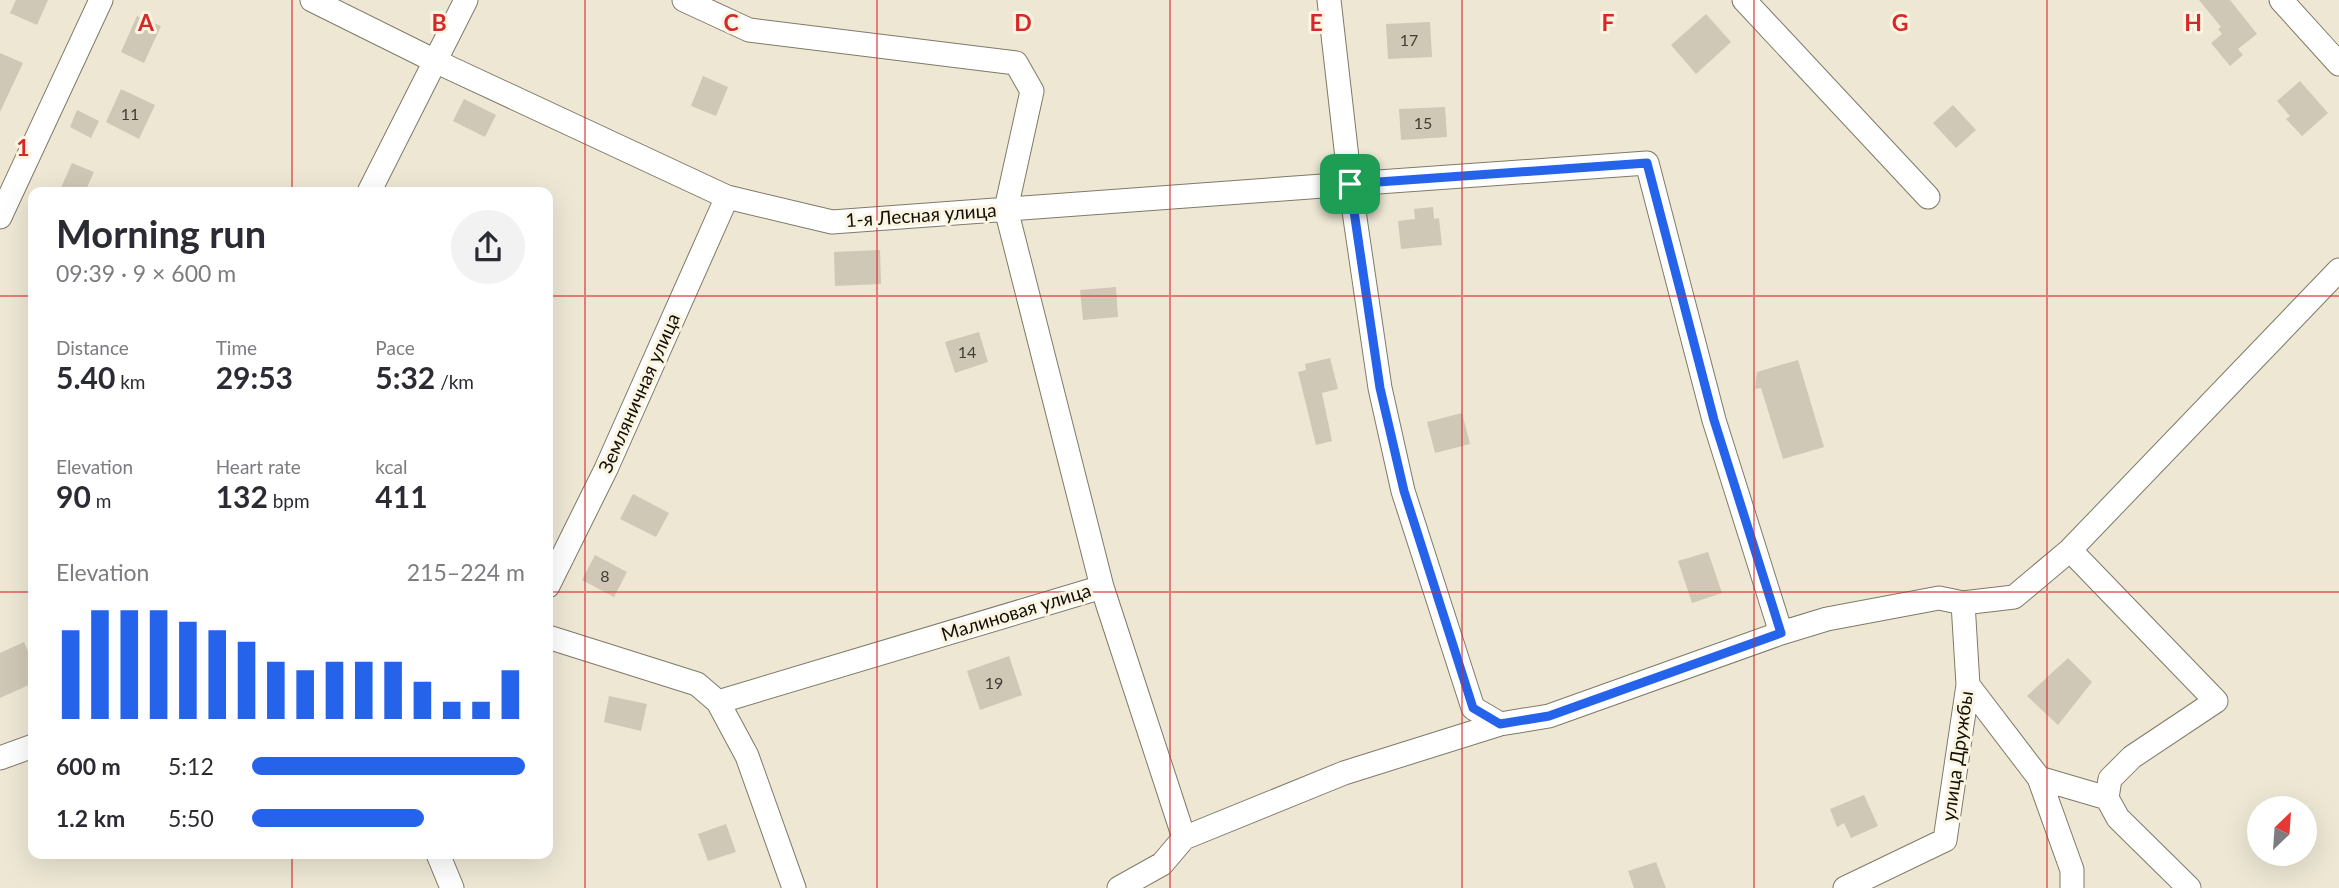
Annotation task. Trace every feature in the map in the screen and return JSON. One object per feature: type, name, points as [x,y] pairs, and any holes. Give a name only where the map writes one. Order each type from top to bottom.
[{"type":"street","points":[[0,217],[101,0]]},
{"type":"street","name":"1-я Лесная улица","points":[[312,0],[435,61],[727,197],[832,222],[1647,163],[1714,420],[1781,633]]},
{"type":"street","points":[[372,187],[466,0]]},
{"type":"street","points":[[684,0],[748,30],[1016,63],[1032,91],[1006,209]]},
{"type":"street","points":[[1329,0],[1350,184],[1380,388],[1404,491],[1473,708],[1500,724]]},
{"type":"street","points":[[1744,0],[1928,197]]},
{"type":"street","points":[[2281,0],[2339,64]]},
{"type":"street","name":"Земляничная улица","points":[[553,576],[606,469],[727,197]]},
{"type":"street","name":"Малиновая улица","points":[[718,702],[1102,587],[1006,209]]},
{"type":"street","points":[[1119,888],[1162,864],[1184,838],[1344,774],[1500,724],[1549,716],[1827,619],[1940,598],[1963,603],[2014,597],[2070,550],[2339,270]]},
{"type":"street","points":[[2070,550],[2216,701],[2132,757],[2110,779],[2107,798],[2118,818],[2189,888]]},
{"type":"street","points":[[1102,587],[1184,838]]},
{"type":"street","name":"улица Дружбы","points":[[1845,888],[1945,840],[1968,685],[1963,603]]},
{"type":"street","points":[[553,639],[697,684],[718,702],[747,756],[793,888]]},
{"type":"street","points":[[1968,685],[2039,778],[2072,870],[2072,888]]},
{"type":"street","points":[[0,758],[28,748]]},
{"type":"street","points":[[2039,778],[2107,798]]},
{"type":"street","points":[[440,859],[452,888]]},
{"type":"building","points":[[16,0],[48,0],[37,25],[10,13]]},
{"type":"building","points":[[2199,0],[2230,0],[2257,34],[2238,49],[2243,55],[2230,66],[2211,43],[2222,34],[2218,29],[2221,27]]},
{"type":"building","points":[[1706,14],[1731,42],[1696,74],[1671,45]]},
{"type":"building","points":[[137,16],[161,26],[144,63],[121,52]]},
{"type":"building","points":[[1430,22],[1432,57],[1388,59],[1386,24]]},
{"type":"building","points":[[0,53],[23,63],[0,112]]},
{"type":"building","points":[[703,76],[728,87],[716,116],[691,106]]},
{"type":"building","points":[[2300,81],[2328,113],[2302,136],[2286,119],[2290,116],[2277,101]]},
{"type":"building","points":[[121,89],[155,105],[139,139],[106,122]]},
{"type":"building","points":[[464,99],[496,115],[485,137],[453,121]]},
{"type":"building","points":[[1953,105],[1976,130],[1956,148],[1933,123]]},
{"type":"building","points":[[1445,107],[1447,137],[1401,140],[1399,109]]},
{"type":"building","points":[[77,110],[99,121],[91,138],[70,127]]},
{"type":"building","points":[[72,163],[94,172],[87,187],[61,187]]},
{"type":"building","points":[[1433,207],[1434,219],[1439,218],[1442,245],[1401,249],[1398,221],[1415,219],[1414,209]]},
{"type":"building","points":[[880,250],[881,284],[835,286],[834,252]]},
{"type":"building","points":[[1116,287],[1118,317],[1083,320],[1080,290]]},
{"type":"building","points":[[979,332],[988,362],[955,373],[945,342]]},
{"type":"building","points":[[1330,358],[1338,389],[1322,393],[1332,441],[1316,445],[1298,372],[1306,370],[1305,364]]},
{"type":"building","points":[[1798,360],[1824,447],[1783,459],[1761,388],[1755,389],[1757,372]]},
{"type":"building","points":[[1462,413],[1470,444],[1435,453],[1427,422]]},
{"type":"building","points":[[633,494],[669,513],[656,537],[620,519]]},
{"type":"building","points":[[1708,552],[1722,593],[1692,603],[1678,561]]},
{"type":"building","points":[[595,555],[627,572],[614,597],[582,580]]},
{"type":"building","points":[[24,642],[28,651],[28,685],[0,698],[0,653]]},
{"type":"building","points":[[1009,656],[1022,695],[980,710],[967,671]]},
{"type":"building","points":[[2068,658],[2092,682],[2058,725],[2027,696]]},
{"type":"building","points":[[609,696],[647,704],[641,731],[604,722]]},
{"type":"building","points":[[1864,795],[1878,826],[1851,838],[1844,823],[1837,827],[1830,809]]},
{"type":"building","points":[[726,824],[736,852],[708,861],[698,834]]},
{"type":"building","points":[[1656,862],[1666,888],[1634,888],[1628,871]]},
{"type":"route","points":[[1647,163],[1714,420],[1781,633],[1549,716],[1500,724],[1473,708],[1404,491],[1380,388],[1350,184],[1647,163]]}]
